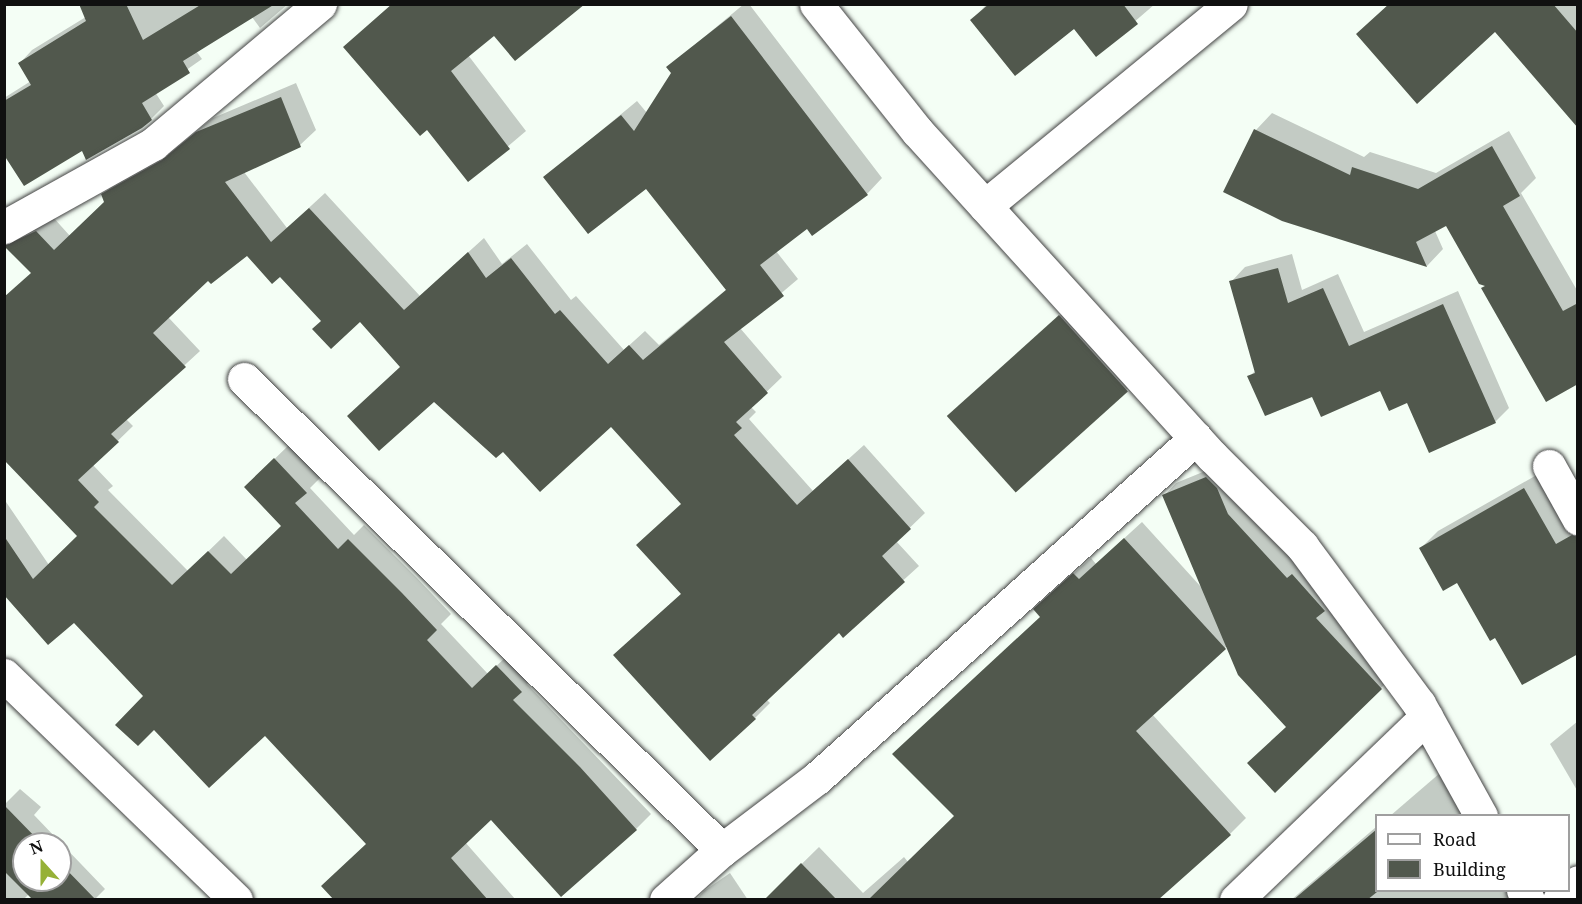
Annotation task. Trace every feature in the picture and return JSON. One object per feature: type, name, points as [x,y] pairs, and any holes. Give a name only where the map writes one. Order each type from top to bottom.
[{"type":"street","points":[[4,227],[153,144],[320,4]]},
{"type":"street","points":[[816,4],[917,131],[1196,438],[1302,546],[1360,619],[1426,717],[1480,814]]},
{"type":"street","points":[[985,206],[1231,4]]},
{"type":"street","points":[[244,379],[722,850]]},
{"type":"street","points":[[666,900],[722,850],[817,778],[1196,438]]},
{"type":"street","points":[[1550,465],[1578,518]]},
{"type":"street","points":[[4,675],[236,900]]},
{"type":"street","points":[[1236,900],[1426,717]]},
{"type":"building","points":[[79,4],[126,4],[143,40],[202,4],[275,4],[183,61],[190,73],[142,103],[152,120],[142,128],[86,160],[82,151],[24,186],[4,155],[4,101],[31,85],[18,63],[86,21]]},
{"type":"building","points":[[392,4],[585,4],[515,61],[494,36],[451,71],[510,149],[468,182],[427,130],[420,136],[343,47]]},
{"type":"building","points":[[989,4],[1123,4],[1138,24],[1096,57],[1074,29],[1015,76],[970,20]]},
{"type":"building","points":[[1389,4],[1553,4],[1578,33],[1578,128],[1495,32],[1417,104],[1356,34]]},
{"type":"building","points":[[731,16],[868,195],[812,236],[807,229],[760,265],[784,296],[724,342],[768,393],[736,422],[742,428],[734,435],[797,505],[848,459],[911,529],[882,556],[905,582],[843,638],[839,633],[752,715],[756,719],[710,761],[613,655],[681,594],[636,545],[681,504],[611,427],[540,492],[503,452],[496,458],[434,402],[379,451],[347,416],[400,367],[360,322],[331,349],[312,329],[321,321],[280,277],[272,284],[247,256],[211,284],[208,281],[153,333],[186,367],[111,434],[119,442],[78,480],[99,502],[94,507],[172,585],[208,551],[231,574],[281,526],[244,487],[274,458],[307,493],[295,503],[338,549],[348,539],[402,593],[437,630],[427,640],[472,688],[496,665],[522,692],[513,700],[580,767],[637,830],[561,897],[491,820],[451,858],[488,900],[334,900],[321,886],[366,844],[265,736],[209,788],[154,730],[138,746],[115,725],[143,696],[74,623],[48,645],[4,595],[4,536],[33,579],[77,536],[4,460],[4,297],[31,273],[4,246],[36,231],[54,250],[104,202],[101,194],[162,160],[196,132],[281,97],[301,147],[225,182],[271,242],[309,208],[404,310],[468,252],[486,278],[511,258],[555,314],[560,310],[608,364],[629,345],[643,360],[726,290],[646,189],[588,234],[543,177],[621,115],[634,131],[671,73],[666,67]]},
{"type":"building","points":[[1254,129],[1350,175],[1352,167],[1418,189],[1492,146],[1520,196],[1503,206],[1563,311],[1578,303],[1578,384],[1546,402],[1481,288],[1485,286],[1479,284],[1446,226],[1416,242],[1427,267],[1282,221],[1223,192]]},
{"type":"building","points":[[1278,268],[1288,303],[1323,288],[1349,346],[1443,304],[1496,423],[1429,453],[1407,403],[1389,411],[1380,391],[1321,417],[1312,397],[1265,416],[1247,376],[1255,373],[1229,281]]},
{"type":"building","points":[[1059,315],[1128,392],[1016,493],[947,416]]},
{"type":"building","points":[[1206,477],[1217,488],[1228,514],[1287,578],[1292,574],[1325,611],[1316,618],[1382,689],[1275,793],[1247,763],[1286,727],[1238,675],[1162,495]]},
{"type":"building","points":[[1524,488],[1556,544],[1572,535],[1578,537],[1578,654],[1522,685],[1495,638],[1490,641],[1457,583],[1443,591],[1419,548]]},
{"type":"building","points":[[1124,538],[1226,649],[1136,731],[1231,835],[1158,900],[868,900],[954,816],[892,754],[1040,617],[1033,609],[1073,573],[1079,579]]},
{"type":"building","points":[[4,805],[30,832],[12,832],[12,879],[4,871]]},
{"type":"building","points":[[1375,831],[1375,892],[1377,892],[1367,900],[1293,900]]},
{"type":"building","points":[[801,863],[837,900],[764,900]]},
{"type":"building","points":[[72,875],[96,900],[33,900],[25,892],[72,892]]}]
